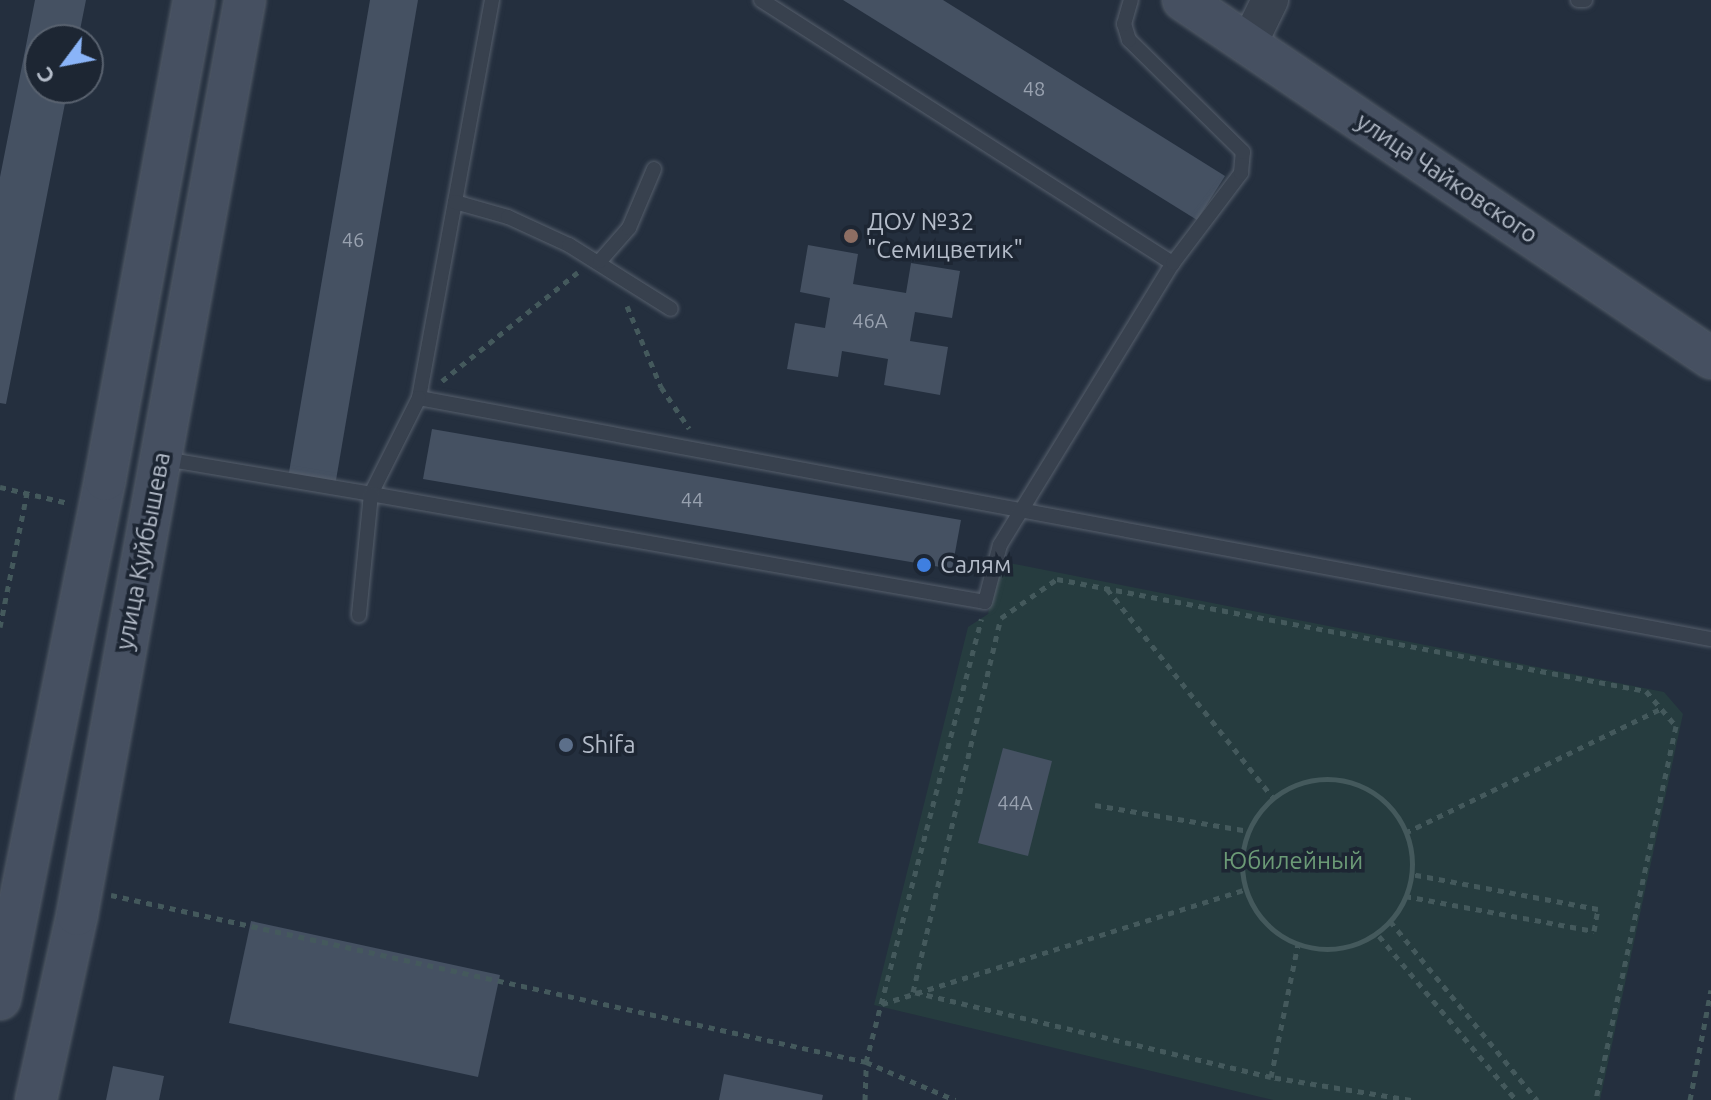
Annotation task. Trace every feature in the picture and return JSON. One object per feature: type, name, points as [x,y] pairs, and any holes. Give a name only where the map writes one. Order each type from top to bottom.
[{"type":"main road","points":[[0,999],[108,465],[194,0]]},
{"type":"main road","name":"улица Куйбышева","points":[[36,1100],[77,915],[245,0]]},
{"type":"main road","name":"улица Чайковского","points":[[1183,0],[1711,358]]},
{"type":"street","points":[[1249,43],[1270,0]]},
{"type":"lane","points":[[359,615],[371,494],[419,398],[492,0]]},
{"type":"lane","points":[[761,0],[1173,263]]},
{"type":"lane","points":[[161,458],[985,602],[995,556],[1173,263],[1237,181],[1243,152],[1129,40],[1124,24],[1131,0]]},
{"type":"lane","points":[[1578,0],[1585,0]]},
{"type":"lane","points":[[598,260],[629,228],[654,169]]},
{"type":"lane","points":[[455,202],[508,217],[598,260],[671,309]]},
{"type":"lane","points":[[419,398],[1711,639]]},
{"type":"path","points":[[419,398],[598,260]]},
{"type":"path","points":[[621,275],[639,344],[689,427],[688,449]]},
{"type":"path","points":[[0,487],[77,505]]},
{"type":"path","points":[[0,627],[27,493]]},
{"type":"path","points":[[913,992],[1001,618],[1057,579],[1646,691],[1676,726],[1596,1100]]},
{"type":"path","points":[[1107,588],[1273,798]]},
{"type":"path","points":[[865,1100],[866,1062],[985,602]]},
{"type":"path","points":[[1405,833],[1662,708]]},
{"type":"path","points":[[1302,783],[1351,783],[1381,799],[1405,833],[1411,874],[1405,896],[1379,936],[1335,949],[1298,944],[1261,918],[1246,889],[1242,856],[1249,831],[1273,798],[1302,783]]},
{"type":"path","points":[[1095,805],[1249,831]]},
{"type":"path","points":[[1405,896],[1594,931],[1598,909],[1411,874]]},
{"type":"path","points":[[881,1004],[1246,889]]},
{"type":"path","points":[[110,895],[866,1062],[955,1100]]},
{"type":"path","points":[[1390,921],[1537,1100]]},
{"type":"path","points":[[1379,936],[1516,1100]]},
{"type":"path","points":[[1271,1077],[1298,944]]},
{"type":"path","points":[[1690,1100],[1711,990]]},
{"type":"path","points":[[913,992],[1271,1077],[1411,1100]]},
{"type":"green space","name":"Юбилейный","points":[[999,561],[1664,692],[1683,714],[1600,1100],[1273,1100],[874,1005],[968,627],[988,614]]},
{"type":"building","points":[[35,0],[86,0],[81,24],[30,24]]},
{"type":"building","points":[[370,0],[418,0],[335,486],[288,478]]},
{"type":"building","points":[[843,0],[943,0],[1225,176],[1197,220]]},
{"type":"building","points":[[24,56],[24,104],[65,104],[6,404],[0,403],[0,177]]},
{"type":"building","points":[[808,245],[858,254],[853,284],[906,293],[911,263],[960,271],[952,318],[915,312],[910,341],[948,347],[940,395],[884,385],[888,359],[842,351],[838,377],[787,369],[795,323],[825,328],[830,298],[800,292]]},
{"type":"building","points":[[432,429],[961,520],[952,569],[423,479]]},
{"type":"building","points":[[1003,748],[1052,761],[1028,856],[978,843]]},
{"type":"building","points":[[251,921],[500,975],[478,1077],[229,1023]]},
{"type":"building","points":[[113,1066],[164,1076],[159,1100],[106,1100]]},
{"type":"building","points":[[724,1074],[823,1095],[822,1100],[719,1100]]},
{"type":"place","name":"ДОУ №32 \"Семицветик\"","points":[[851,236]]},
{"type":"place","name":"Салям","points":[[924,565]]},
{"type":"place","name":"Shifa","points":[[566,745]]}]
